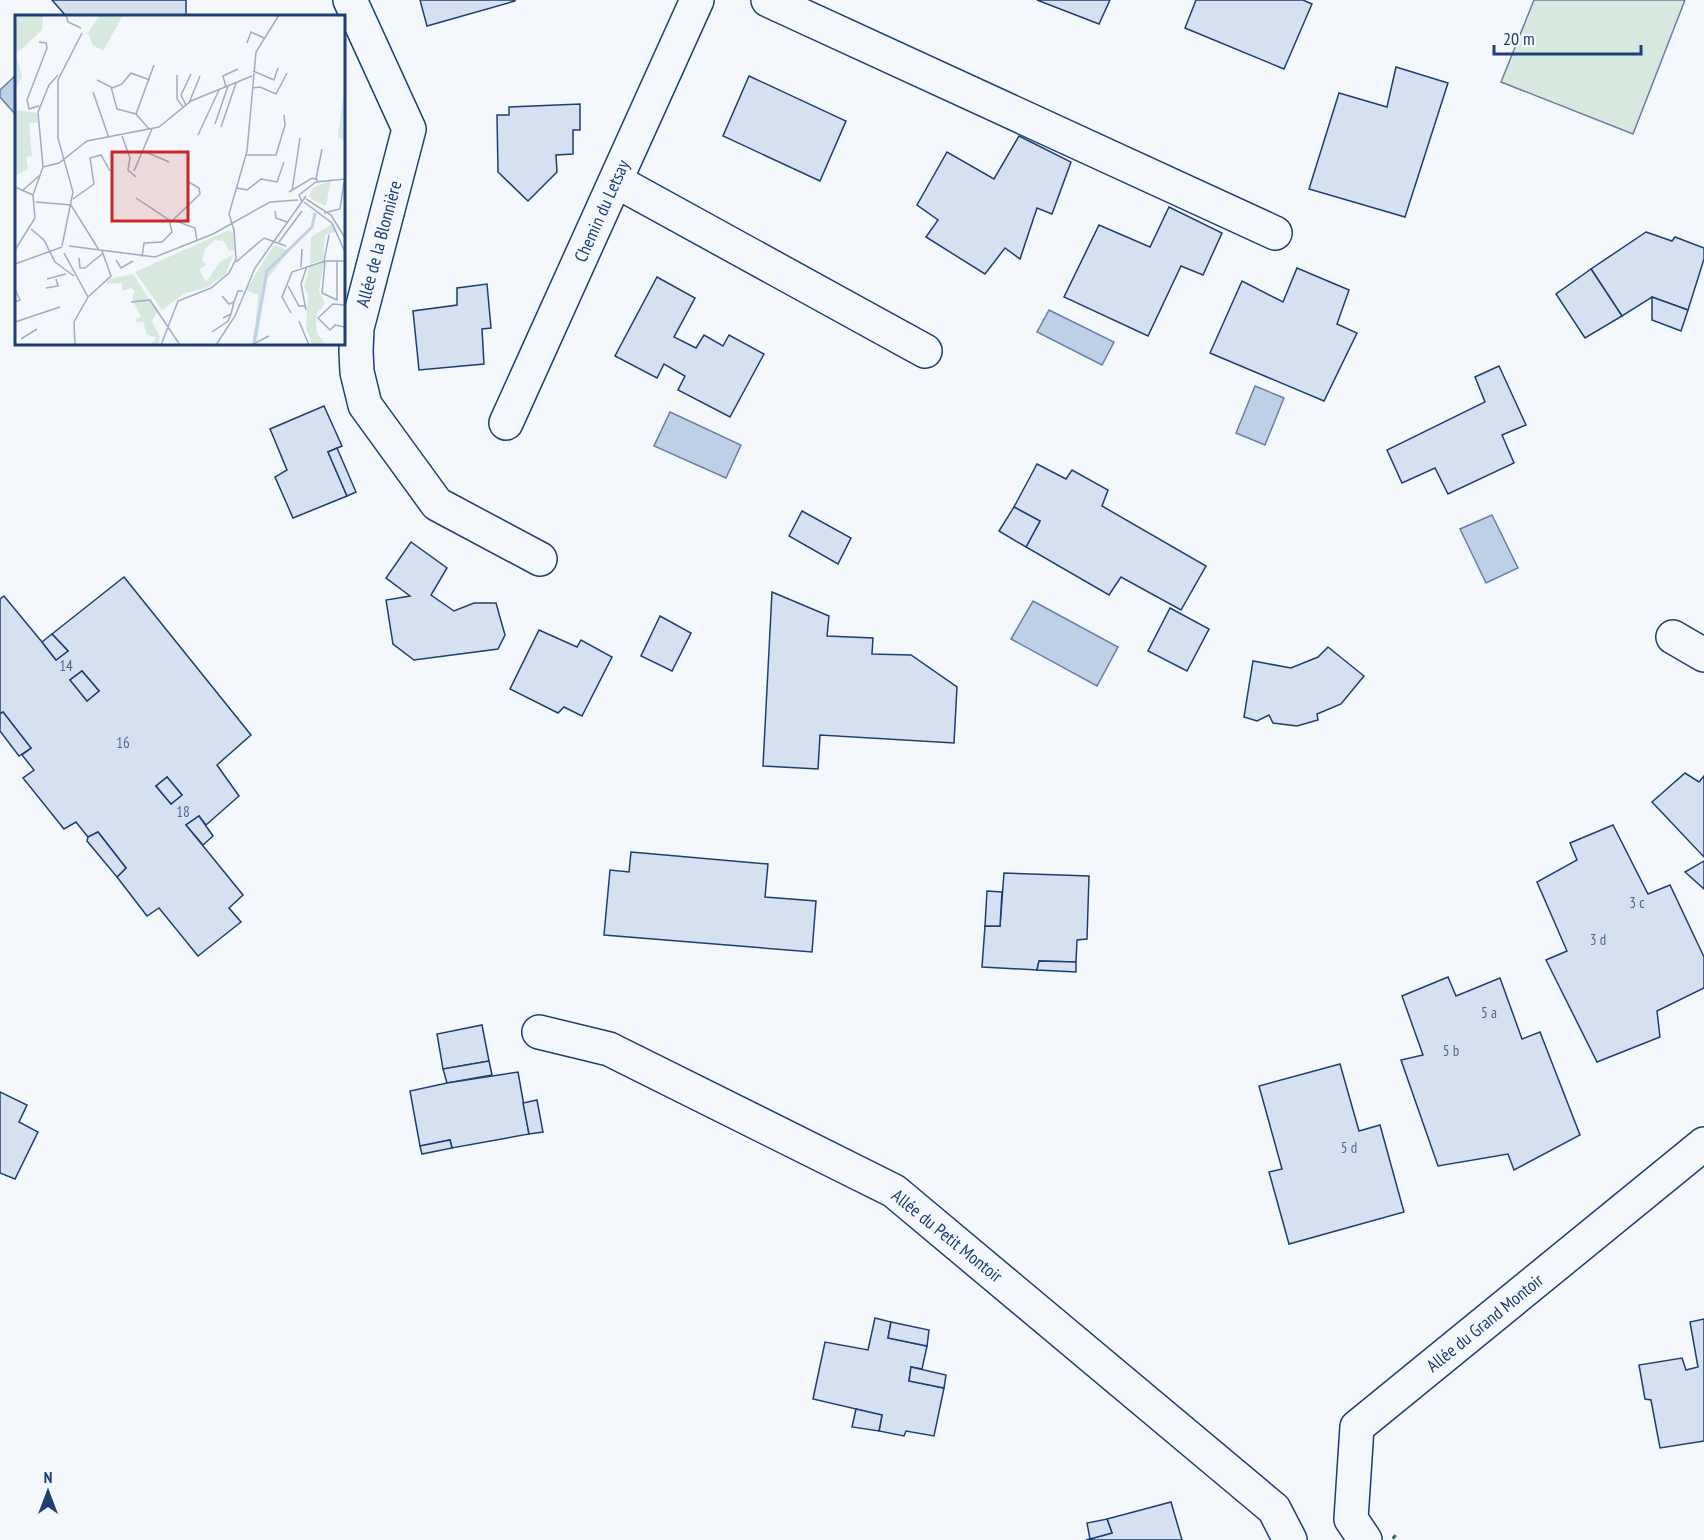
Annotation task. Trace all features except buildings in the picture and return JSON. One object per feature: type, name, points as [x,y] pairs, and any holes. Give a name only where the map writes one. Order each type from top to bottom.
[{"type":"street","name":"Allée de la Blonnière","points":[[350,0],[409,129],[357,328],[357,372],[365,405],[437,504],[540,559]]},
{"type":"street","name":"Chemin du Letsay","points":[[506,423],[697,0]]},
{"type":"street","points":[[768,0],[1275,233]]},
{"type":"street","points":[[616,181],[925,351]]},
{"type":"street","points":[[1673,637],[1704,655]]},
{"type":"street","name":"Allée du Petit Montoir","points":[[539,1032],[609,1049],[894,1191],[1274,1509],[1290,1540]]},
{"type":"street","name":"Allée du Grand Montoir","points":[[1365,1540],[1351,1518],[1357,1427],[1704,1144]]},
{"type":"shaded area","points":[[1534,0],[1685,0],[1633,134],[1501,82]]},
{"type":"water","points":[[15,76],[15,114],[0,97],[0,90]]},
{"type":"water","points":[[1049,310],[1114,342],[1102,365],[1037,332]]},
{"type":"water","points":[[1255,386],[1284,398],[1265,445],[1236,433]]},
{"type":"water","points":[[670,412],[741,445],[726,478],[654,446]]},
{"type":"water","points":[[1492,515],[1518,568],[1486,583],[1460,529]]},
{"type":"water","points":[[1033,601],[1118,647],[1097,686],[1011,639]]},
{"type":"hedge","points":[[1393,1536],[1398,1540]]}]
